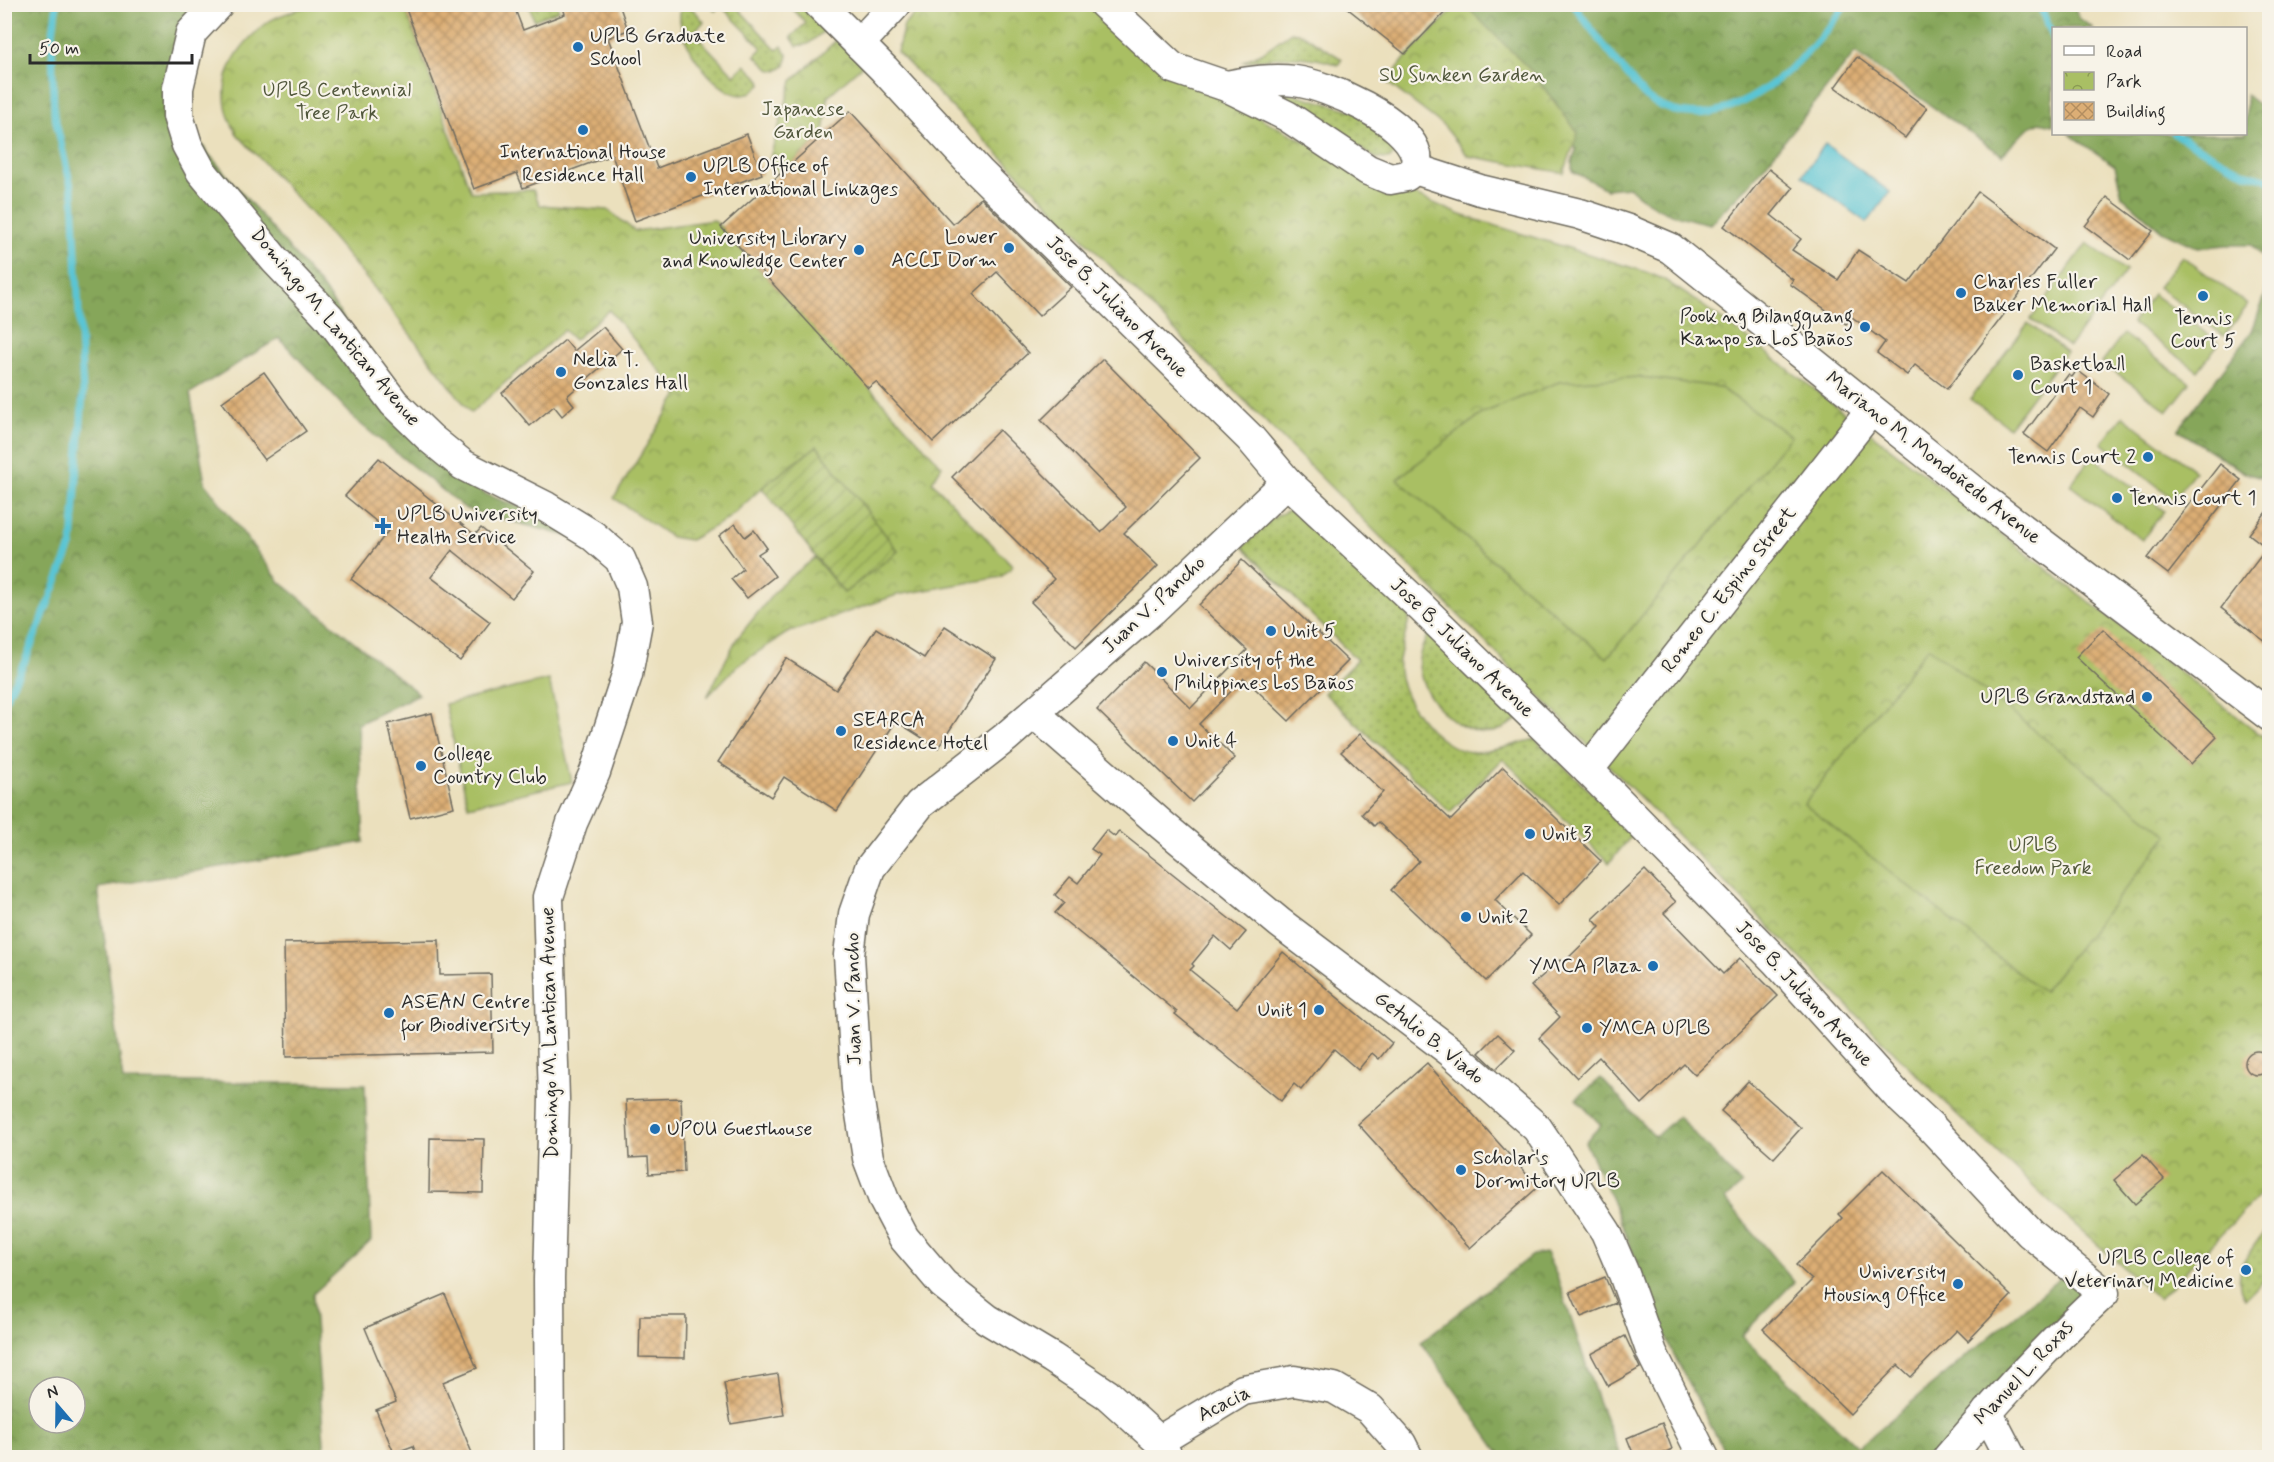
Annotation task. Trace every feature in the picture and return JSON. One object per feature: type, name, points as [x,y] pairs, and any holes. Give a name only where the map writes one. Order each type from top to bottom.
[{"type":"street","name":"Domingo M. Lantican Avenue","points":[[218,4],[191,33],[178,88],[178,116],[187,145],[201,171],[275,260],[328,317],[394,403],[430,439],[463,465],[546,507],[592,535],[620,559],[632,587],[637,622],[627,675],[595,772],[572,823],[548,897],[554,1100],[549,1279],[550,1458]]},
{"type":"street","name":"Jose B. Juliano Avenue","points":[[819,4],[860,44],[979,172],[1250,438],[1287,482],[1422,608],[1588,770],[1776,961],[1897,1095],[1930,1126],[2030,1233],[2104,1293]]},
{"type":"street","points":[[860,44],[896,4]]},
{"type":"street","points":[[1104,4],[1173,68],[1226,86],[1287,116],[1368,170],[1390,179],[1406,176],[1415,169],[1416,156],[1412,144],[1398,129],[1362,104],[1297,81],[1254,81],[1226,86]]},
{"type":"street","name":"Mariano M. Mondoñedo Avenue","points":[[1415,169],[1480,190],[1580,214],[1629,230],[1670,248],[1983,499],[2270,716]]},
{"type":"street","name":"Romeo C. Espino Street","points":[[1588,770],[1870,410]]},
{"type":"street","name":"Juan V. Pancho","points":[[1164,1449],[1108,1395],[987,1318],[943,1284],[904,1238],[884,1200],[868,1158],[857,1089],[849,955],[854,914],[870,868],[920,804],[977,761],[1152,610],[1287,482]]},
{"type":"street","name":"Getulio B. Viado","points":[[1034,713],[1162,825],[1280,923],[1450,1051],[1537,1128],[1606,1232],[1624,1274],[1652,1353],[1704,1458]]},
{"type":"street","name":"Manuel L. Roxas","points":[[1947,1458],[2069,1324],[2104,1293]]},
{"type":"street","name":"Acacia","points":[[1164,1449],[1243,1390],[1294,1381],[1334,1388],[1370,1409],[1401,1444],[1408,1458]]},
{"type":"street","points":[[1987,1412],[2011,1458]]},
{"type":"green space","points":[[2073,4],[2079,18],[2092,27],[2052,27],[2052,125],[2040,122],[2028,128],[2002,155],[1855,53],[1754,179],[1710,224],[1657,208],[1629,187],[1606,189],[1572,171],[1576,150],[1566,130],[1540,109],[1538,75],[1492,64],[1470,33],[1468,5]]},
{"type":"green space","points":[[5,5],[210,5],[185,120],[207,152],[322,287],[378,368],[426,447],[485,494],[571,527],[589,542],[466,509],[358,422],[279,338],[190,393],[205,483],[280,582],[419,694],[358,724],[364,842],[98,888],[123,1081],[365,1084],[371,1241],[313,1294],[325,1457],[5,1458]]},
{"type":"green space","name":"UPLB Centennial Tree Park","points":[[312,5],[404,5],[471,192],[533,190],[540,205],[608,210],[635,231],[714,220],[942,466],[932,482],[1013,566],[1001,577],[897,595],[787,633],[738,665],[707,697],[736,640],[781,584],[815,558],[844,593],[898,551],[817,446],[762,488],[728,519],[690,540],[671,537],[614,498],[679,393],[609,310],[574,340],[564,330],[471,413],[376,290],[318,221],[237,134],[230,121],[226,108],[226,83],[234,59],[241,48],[270,21]]},
{"type":"green space","points":[[529,5],[557,5],[559,10],[534,20]]},
{"type":"green space","points":[[709,5],[735,5],[777,50],[782,46],[788,56],[785,66],[777,71],[769,69],[755,55],[762,48],[721,6],[715,11]]},
{"type":"green space","points":[[789,5],[808,5],[825,30],[808,44],[797,46],[791,37],[806,23]]},
{"type":"green space","name":"UPLB Freedom Park","points":[[924,5],[1101,5],[1175,74],[1374,177],[1461,215],[1663,279],[1783,365],[2269,741],[2269,1185],[2159,1299],[2055,1207],[1949,1107],[897,52],[904,25]]},
{"type":"green space","name":"SU Sunken Garden","points":[[1458,5],[1465,5],[1531,71],[1578,133],[1564,173],[1468,156],[1444,126],[1387,82],[1407,56]]},
{"type":"green space","points":[[687,6],[695,11],[704,22],[693,32],[734,75],[745,65],[761,80],[762,84],[758,88],[742,95],[731,92],[708,75],[689,48],[683,33],[680,20],[681,9]]},
{"type":"green space","points":[[1291,32],[1302,34],[1342,59],[1338,65],[1302,57],[1242,62],[1263,52]]},
{"type":"green space","name":"Japanese Garden","points":[[843,34],[866,62],[828,96],[825,127],[819,139],[781,173],[769,161],[792,81]]},
{"type":"green space","points":[[1270,87],[1357,112],[1397,147],[1393,156],[1388,159],[1376,158],[1273,95]]},
{"type":"green space","points":[[2247,96],[2269,112],[2269,263],[2251,245],[2198,248],[2162,231],[2122,196],[2115,166],[2070,135],[2247,135]]},
{"type":"green space","points":[[2087,243],[2126,271],[2069,347],[2031,319]]},
{"type":"green space","name":"Tennis Court 5","points":[[2182,256],[2248,305],[2224,336],[2158,287]]},
{"type":"green space","points":[[2269,267],[2269,480],[2245,473],[2178,430],[2252,331],[2266,293]]},
{"type":"green space","points":[[2153,294],[2219,343],[2198,371],[2132,323]]},
{"type":"green space","name":"Basketball Court 1","points":[[2028,323],[2066,352],[2009,427],[1970,399]]},
{"type":"green space","points":[[2123,334],[2190,383],[2168,411],[2102,362]]},
{"type":"green space","points":[[1640,377],[1719,387],[1791,436],[1607,658],[1397,479],[1483,413],[1559,382]]},
{"type":"green space","name":"Tennis Court 2","points":[[2123,416],[2195,471],[2174,499],[2102,443]]},
{"type":"green space","points":[[817,446],[898,551],[844,593],[762,488]]},
{"type":"green space","name":"Tennis Court 1","points":[[2092,456],[2164,511],[2142,540],[2070,485]]},
{"type":"green space","points":[[1292,508],[1304,509],[1410,610],[1399,660],[1399,674],[1411,704],[1431,731],[1457,748],[1471,752],[1495,750],[1535,739],[1634,833],[1609,863],[1503,759],[1450,812],[1324,693],[1357,660],[1243,547],[1271,519]]},
{"type":"green space","points":[[1430,630],[1519,719],[1494,732],[1480,732],[1454,721],[1442,711],[1432,700],[1420,673],[1419,656]]},
{"type":"green space","points":[[1928,647],[2168,835],[2043,992],[1804,804]]},
{"type":"green space","points":[[549,680],[572,782],[468,806],[445,704]]},
{"type":"green space","points":[[1601,1078],[1655,1137],[1678,1116],[1742,1185],[1725,1199],[1794,1282],[1741,1336],[1858,1447],[2072,1268],[2095,1289],[1940,1457],[1727,1457],[1672,1351],[1612,1200],[1585,1142],[1601,1125],[1576,1099]]},
{"type":"green space","points":[[2269,1226],[2269,1284],[2264,1280],[2245,1299],[2240,1289],[2241,1270],[2250,1251]]},
{"type":"green space","points":[[1546,1253],[1557,1276],[1597,1398],[1621,1457],[1502,1457],[1421,1342],[1532,1255]]},
{"type":"water","points":[[1825,144],[1890,192],[1867,223],[1802,175]]},
{"type":"building","points":[[404,4],[513,4],[523,30],[565,14],[562,4],[619,4],[628,30],[608,38],[657,168],[747,134],[762,174],[635,221],[612,155],[523,188],[517,173],[474,189]]},
{"type":"building","points":[[1342,4],[1453,4],[1405,54]]},
{"type":"building","points":[[1857,57],[1927,108],[1905,138],[1835,87]]},
{"type":"building","name":"University Library and Knowledge Center","points":[[850,111],[953,224],[981,198],[1071,287],[1039,316],[997,272],[973,294],[1028,353],[933,442],[876,382],[868,388],[721,227]]},
{"type":"building","name":"Charles Fuller Baker Memorial Hall","points":[[1769,169],[1793,188],[1771,215],[1801,239],[1792,250],[1838,280],[1858,250],[1909,283],[1978,192],[2054,249],[1947,389],[1915,365],[1907,375],[1877,353],[1885,342],[1852,317],[1846,324],[1790,284],[1793,280],[1724,226]]},
{"type":"building","points":[[2107,197],[2153,231],[2130,260],[2085,226]]},
{"type":"building","name":"Nelia T. Gonzales Hall","points":[[603,327],[622,349],[567,396],[574,405],[562,416],[554,406],[530,426],[502,393],[565,340],[574,351]]},
{"type":"building","points":[[1103,359],[1200,458],[1124,533],[1158,566],[1076,647],[1031,602],[1054,579],[952,477],[999,430],[1101,532],[1126,507],[1041,420]]},
{"type":"building","points":[[2077,370],[2109,394],[2093,417],[2080,408],[2048,452],[2024,434],[2068,375],[2072,377]]},
{"type":"building","points":[[264,372],[306,431],[264,460],[222,402]]},
{"type":"building","points":[[379,458],[475,535],[481,528],[534,571],[512,598],[452,550],[431,577],[490,622],[460,661],[351,579],[388,531],[345,496]]},
{"type":"building","points":[[2220,464],[2241,480],[2168,574],[2147,558]]},
{"type":"building","points":[[2270,507],[2270,645],[2221,608],[2267,548],[2249,534]]},
{"type":"building","points":[[735,524],[745,537],[754,530],[767,548],[758,554],[775,576],[747,598],[731,579],[743,569],[719,536]]},
{"type":"building","points":[[1242,560],[1348,661],[1289,721],[1244,678],[1199,724],[1235,758],[1192,802],[1097,710],[1144,662],[1191,708],[1247,650],[1199,605]]},
{"type":"building","points":[[945,626],[996,659],[938,748],[896,721],[837,811],[784,777],[771,797],[718,762],[786,658],[836,690],[876,628],[924,658]]},
{"type":"building","name":"UPLB Grandstand","points":[[2103,629],[2217,737],[2191,764],[2076,657]]},
{"type":"building","name":"College Country Club","points":[[432,713],[454,807],[410,818],[388,724]]},
{"type":"building","points":[[1360,734],[1451,820],[1503,767],[1601,861],[1559,905],[1523,871],[1495,900],[1531,935],[1486,981],[1391,890],[1419,861],[1378,822],[1374,826],[1362,814],[1383,792],[1341,752]]},
{"type":"building","points":[[1106,830],[1115,837],[1119,831],[1246,932],[1231,950],[1215,936],[1192,964],[1194,966],[1190,970],[1237,1008],[1283,952],[1392,1043],[1379,1059],[1372,1053],[1358,1070],[1334,1049],[1301,1090],[1294,1084],[1281,1101],[1175,1014],[1177,1012],[1055,913],[1064,903],[1055,895],[1070,877],[1078,883],[1100,855],[1091,849]]},
{"type":"building","name":"YMCA Plaza","points":[[1645,870],[1676,902],[1664,913],[1723,974],[1740,958],[1778,996],[1695,1075],[1684,1064],[1642,1104],[1599,1057],[1577,1078],[1539,1038],[1560,1017],[1531,986],[1560,960],[1563,963],[1600,927],[1593,919]]},
{"type":"building","name":"ASEAN Centre for Biodiversity","points":[[439,940],[440,975],[491,974],[493,1052],[286,1057],[284,943]]},
{"type":"building","points":[[1498,1034],[1515,1050],[1496,1069],[1479,1053]]},
{"type":"building","points":[[2257,1051],[2266,1054],[2269,1063],[2266,1072],[2257,1075],[2248,1072],[2245,1063],[2248,1054]]},
{"type":"building","name":"Scholar's Dormitory UPLB","points":[[1427,1063],[1538,1187],[1470,1248],[1358,1124]]},
{"type":"building","points":[[1748,1081],[1801,1128],[1774,1158],[1721,1111]]},
{"type":"building","name":"UPOU Guesthouse","points":[[681,1098],[684,1172],[649,1174],[648,1157],[629,1158],[626,1100]]},
{"type":"building","points":[[430,1138],[484,1139],[483,1193],[429,1192]]},
{"type":"building","points":[[2143,1155],[2164,1179],[2135,1204],[2114,1180]]},
{"type":"building","points":[[1883,1170],[2011,1296],[1968,1341],[1957,1330],[1911,1377],[1898,1365],[1850,1414],[1763,1329],[1812,1280],[1796,1265],[1843,1218],[1839,1214]]},
{"type":"building","points":[[1605,1277],[1616,1303],[1581,1317],[1570,1292]]},
{"type":"building","points":[[445,1294],[477,1368],[443,1382],[474,1458],[418,1458],[413,1446],[394,1453],[376,1410],[396,1402],[365,1328]]},
{"type":"building","points":[[640,1316],[686,1316],[685,1358],[639,1357]]},
{"type":"building","points":[[1625,1336],[1640,1368],[1608,1386],[1591,1354]]},
{"type":"building","points":[[778,1374],[784,1415],[731,1424],[724,1383]]},
{"type":"building","points":[[1662,1423],[1672,1449],[1653,1458],[1635,1458],[1627,1438]]},
{"type":"waterway","points":[[4,701],[25,661],[72,544],[83,393],[73,195],[54,113],[52,39],[57,4]]},
{"type":"waterway","points":[[1573,4],[1614,59],[1647,98],[1678,112],[1706,113],[1734,106],[1761,91],[1786,72],[1809,50],[1846,4]]},
{"type":"waterway","points":[[2039,4],[2052,34]]},
{"type":"waterway","points":[[2176,135],[2245,173],[2270,180]]},
{"type":"place","name":"UPLB Graduate School","points":[[578,47]]},
{"type":"place","name":"International House Residence Hall","points":[[583,130]]},
{"type":"place","name":"UPLB Office of International Linkages","points":[[691,177]]},
{"type":"place","name":"Lower ACCI Dorm","points":[[1009,248]]},
{"type":"place","name":"University Library and Knowledge Center","points":[[859,250]]},
{"type":"place","name":"Charles Fuller Baker Memorial Hall","points":[[1961,293]]},
{"type":"place","name":"Tennis Court 5","points":[[2203,296]]},
{"type":"place","name":"Pook ng Bilangguang Kampo sa Los Baños","points":[[1865,327]]},
{"type":"place","name":"Nelia T. Gonzales Hall","points":[[561,372]]},
{"type":"place","name":"Basketball Court 1","points":[[2018,375]]},
{"type":"place","name":"Tennis Court 2","points":[[2148,457]]},
{"type":"place","name":"Tennis Court 1","points":[[2117,498]]},
{"type":"place","name":"UPLB University Health Service","points":[[383,526]]},
{"type":"place","name":"Unit 5","points":[[1271,631]]},
{"type":"place","name":"University of the Philippines Los Baños","points":[[1162,672]]},
{"type":"place","name":"UPLB Grandstand","points":[[2147,697]]},
{"type":"place","name":"SEARCA Residence Hotel","points":[[841,731]]},
{"type":"place","name":"Unit 4","points":[[1173,741]]},
{"type":"place","name":"College Country Club","points":[[421,766]]},
{"type":"place","name":"Unit 3","points":[[1530,834]]},
{"type":"place","name":"Unit 2","points":[[1466,917]]},
{"type":"place","name":"YMCA Plaza","points":[[1653,966]]},
{"type":"place","name":"Unit 1","points":[[1319,1010]]},
{"type":"place","name":"ASEAN Centre for Biodiversity","points":[[389,1013]]},
{"type":"place","name":"YMCA UPLB","points":[[1587,1028]]},
{"type":"place","name":"UPOU Guesthouse","points":[[655,1129]]},
{"type":"place","name":"Scholar's Dormitory UPLB","points":[[1461,1170]]},
{"type":"place","name":"UPLB College of Veterinary Medicine","points":[[2246,1270]]},
{"type":"place","name":"University Housing Office","points":[[1958,1284]]}]
